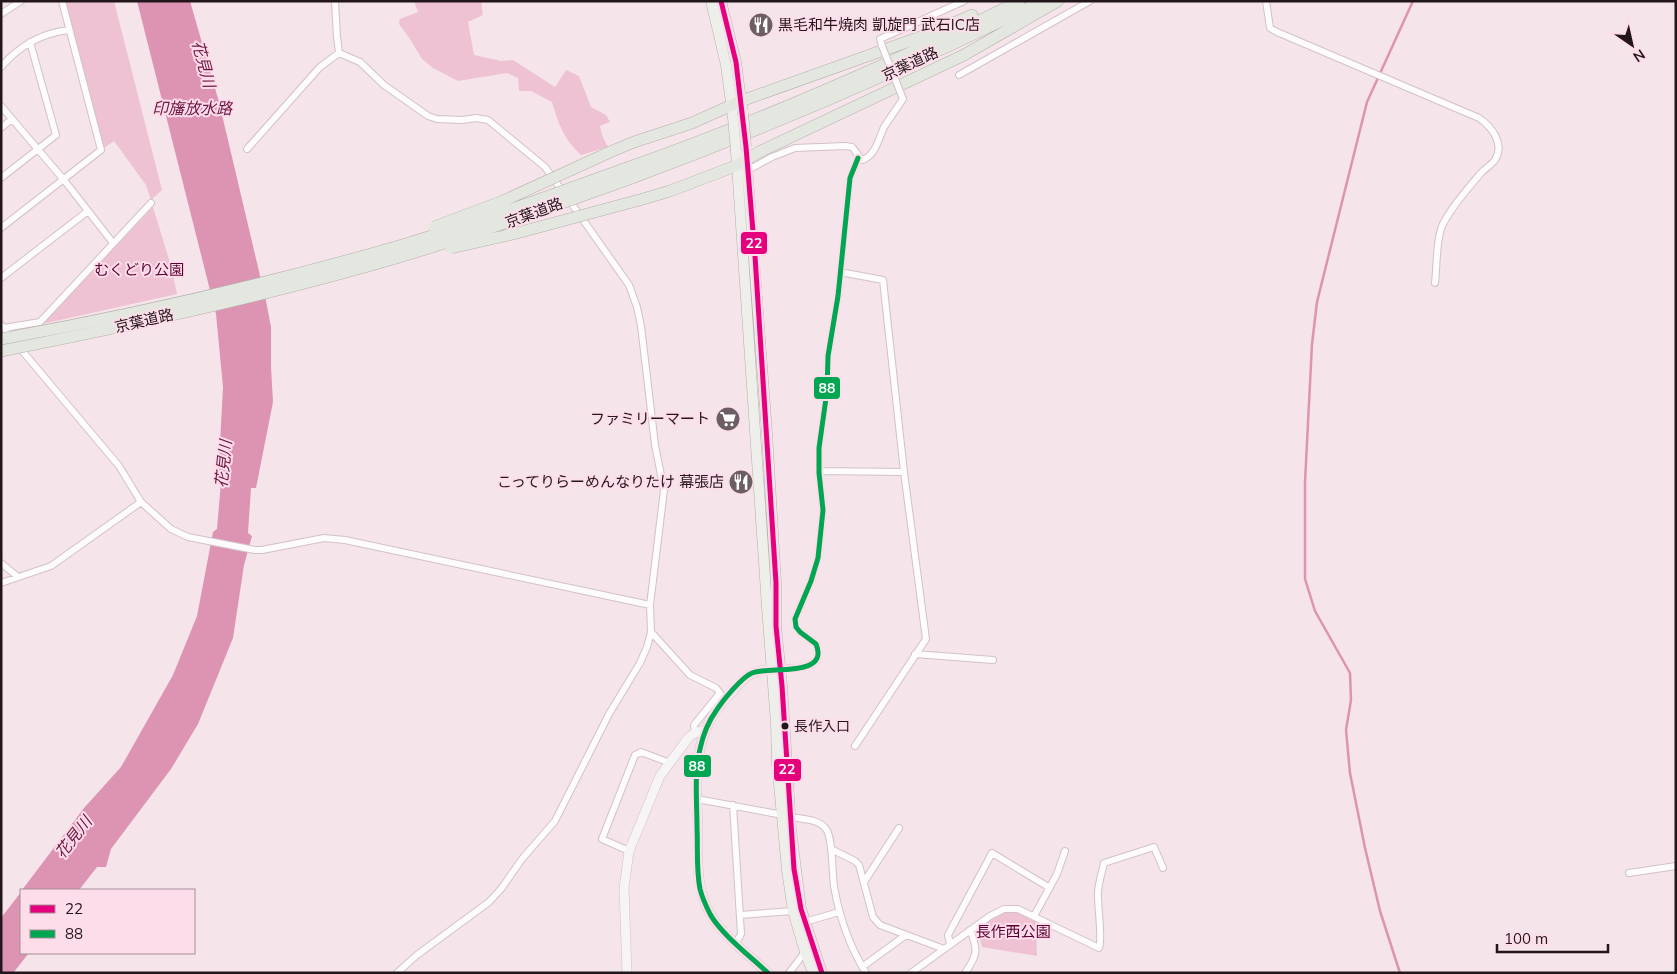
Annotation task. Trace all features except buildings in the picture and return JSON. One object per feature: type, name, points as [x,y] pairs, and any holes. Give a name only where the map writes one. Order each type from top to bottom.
[{"type":"highway","points":[[311,275],[470,214],[634,142],[737,109],[917,39],[1003,1]]},
{"type":"highway","name":"京葉道路","points":[[627,174],[668,154],[828,89],[922,48],[1019,1]]},
{"type":"highway","name":"京葉道路","points":[[1,351],[156,319],[311,275],[627,174],[831,100],[1042,1]]},
{"type":"highway","points":[[311,275],[517,233],[670,191],[713,173],[744,165],[964,55],[1058,1]]},
{"type":"highway","name":"京葉道路","points":[[2,331],[153,308],[311,275]]},
{"type":"main road","points":[[711,1],[737,109]]},
{"type":"main road","points":[[722,1],[736,62],[737,109],[744,165],[767,608],[776,669],[778,762],[801,909],[822,973]]},
{"type":"main road","points":[[786,816],[787,870],[793,911],[813,973]]},
{"type":"street","points":[[1,14],[21,1]]},
{"type":"street","points":[[1,228],[101,150],[62,1]]},
{"type":"street","points":[[335,1],[339,52]]},
{"type":"street","points":[[744,165],[803,146],[852,147],[858,158],[862,160],[869,156],[884,127],[904,99],[880,39],[964,1]]},
{"type":"street","points":[[959,75],[1090,1]]},
{"type":"street","points":[[1266,1],[1270,28],[1489,124],[1498,145],[1497,155],[1442,224],[1435,283]]},
{"type":"street","points":[[1,67],[9,58],[30,42],[56,32],[69,30]]},
{"type":"street","points":[[1,178],[56,135],[30,42]]},
{"type":"street","points":[[247,149],[320,67],[339,52]]},
{"type":"street","points":[[339,52],[360,62],[384,84],[428,116],[437,119],[462,120],[476,118],[488,120],[545,167],[628,285],[637,308],[641,326],[655,444],[664,490],[650,604],[651,632],[640,663],[609,714],[555,821],[522,859],[501,889],[489,902],[417,955],[397,973]]},
{"type":"street","points":[[1,106],[64,180],[113,243]]},
{"type":"street","points":[[1,128],[12,119]]},
{"type":"street","points":[[768,973],[714,920],[702,895],[698,875],[698,763],[705,730],[717,709],[747,675],[758,671],[808,667],[814,663],[818,655],[815,643],[800,632],[795,618],[811,581],[818,558],[823,510],[819,448],[827,391],[828,356],[838,296],[850,178],[858,158]]},
{"type":"street","points":[[2,331],[40,322],[151,203]]},
{"type":"street","points":[[2,277],[88,211]]},
{"type":"street","points":[[840,272],[882,280],[904,472],[926,639],[855,746]]},
{"type":"street","points":[[2,331],[29,359],[119,466],[141,502],[171,529],[188,537],[255,550],[324,538],[345,540],[650,604]]},
{"type":"street","points":[[819,471],[904,472]]},
{"type":"street","points":[[1,584],[52,566],[141,502]]},
{"type":"street","points":[[1,564],[18,577]]},
{"type":"street","points":[[651,632],[690,675],[716,688],[720,693],[694,725],[695,733]]},
{"type":"street","points":[[916,654],[993,660]]},
{"type":"street","points":[[627,973],[624,888],[630,851],[660,776],[689,737],[705,730]]},
{"type":"street","points":[[630,851],[602,839],[635,755],[641,752],[670,763]]},
{"type":"street","points":[[697,799],[819,822],[827,829],[830,837],[834,883],[839,912],[864,970],[906,935]]},
{"type":"street","points":[[733,806],[741,934],[736,942]]},
{"type":"street","points":[[864,882],[899,828]]},
{"type":"street","points":[[911,973],[990,916],[1004,909],[1018,909],[1099,948],[1101,942],[1098,918],[1098,890],[1104,863],[1154,847],[1162,868]]},
{"type":"street","points":[[831,849],[859,865],[875,921],[886,928],[906,935],[947,946]]},
{"type":"street","points":[[1034,916],[1057,874],[1065,851]]},
{"type":"street","points":[[947,946],[948,935],[992,853],[1050,888]]},
{"type":"street","points":[[1629,873],[1676,866]]},
{"type":"street","points":[[740,915],[793,911]]},
{"type":"street","points":[[805,922],[839,912]]},
{"type":"street","points":[[965,973],[972,963],[976,947],[970,930]]},
{"type":"street","points":[[789,973],[805,952]]},
{"type":"green space","points":[[65,1],[114,1],[162,190],[151,200],[146,185],[114,141],[104,148]]},
{"type":"green space","points":[[414,1],[481,1],[483,15],[468,22],[474,55],[501,61],[513,60],[555,87],[566,70],[579,76],[591,107],[606,115],[610,122],[600,126],[608,147],[581,155],[562,131],[552,102],[531,91],[519,91],[518,78],[507,73],[458,81],[433,68],[422,59],[399,24],[400,19],[418,12]]},
{"type":"green space","name":"むくどり公園","points":[[153,207],[171,266],[177,294],[42,324]]},
{"type":"green space","name":"長作西公園","points":[[1006,912],[1018,912],[1036,920],[1037,956],[982,947],[978,932],[990,919]]},
{"type":"water","name":"印旛放水路","points":[[137,1],[190,1],[219,102],[266,301],[271,327],[273,402],[256,488],[251,488],[248,533],[252,536],[244,565],[233,638],[198,724],[171,769],[111,849],[106,867],[97,867],[80,889],[23,889],[84,808],[121,767],[173,675],[197,616],[213,532],[217,529],[221,482],[218,480],[223,387],[216,314]]},
{"type":"water","points":[[20,893],[20,954],[28,954],[13,973],[1,973],[1,918]]},
{"type":"waterway","points":[[1400,973],[1380,911],[1350,773],[1346,730],[1351,700],[1350,673],[1315,611],[1305,579],[1305,482],[1312,344],[1317,302],[1367,102],[1413,1]]},
{"type":"transit line","name":"22","points":[[721,1],[736,62],[746,147],[776,583],[776,626],[782,686],[794,869],[801,909],[822,973]]},
{"type":"transit line","name":"88","points":[[768,973],[715,922],[702,895],[698,866],[697,768],[706,729],[723,701],[743,679],[752,673],[760,671],[796,669],[806,666],[814,662],[818,655],[816,644],[800,632],[796,627],[795,619],[811,581],[818,558],[823,510],[819,473],[819,448],[827,391],[828,356],[838,296],[850,178],[858,158]]},
{"type":"place","name":"黒毛和牛焼肉 凱旋門 武石IC店","points":[[761,25]]},
{"type":"place","name":"ファミリーマート","points":[[728,419]]},
{"type":"place","name":"こってりらーめんなりたけ 幕張店","points":[[741,482]]},
{"type":"place","name":"長作入口","points":[[785,726]]},
{"type":"water label","name":"花見川","points":[[204,64]]},
{"type":"water label","name":"花見川","points":[[223,464]]},
{"type":"water label","name":"花見川","points":[[73,837]]}]
